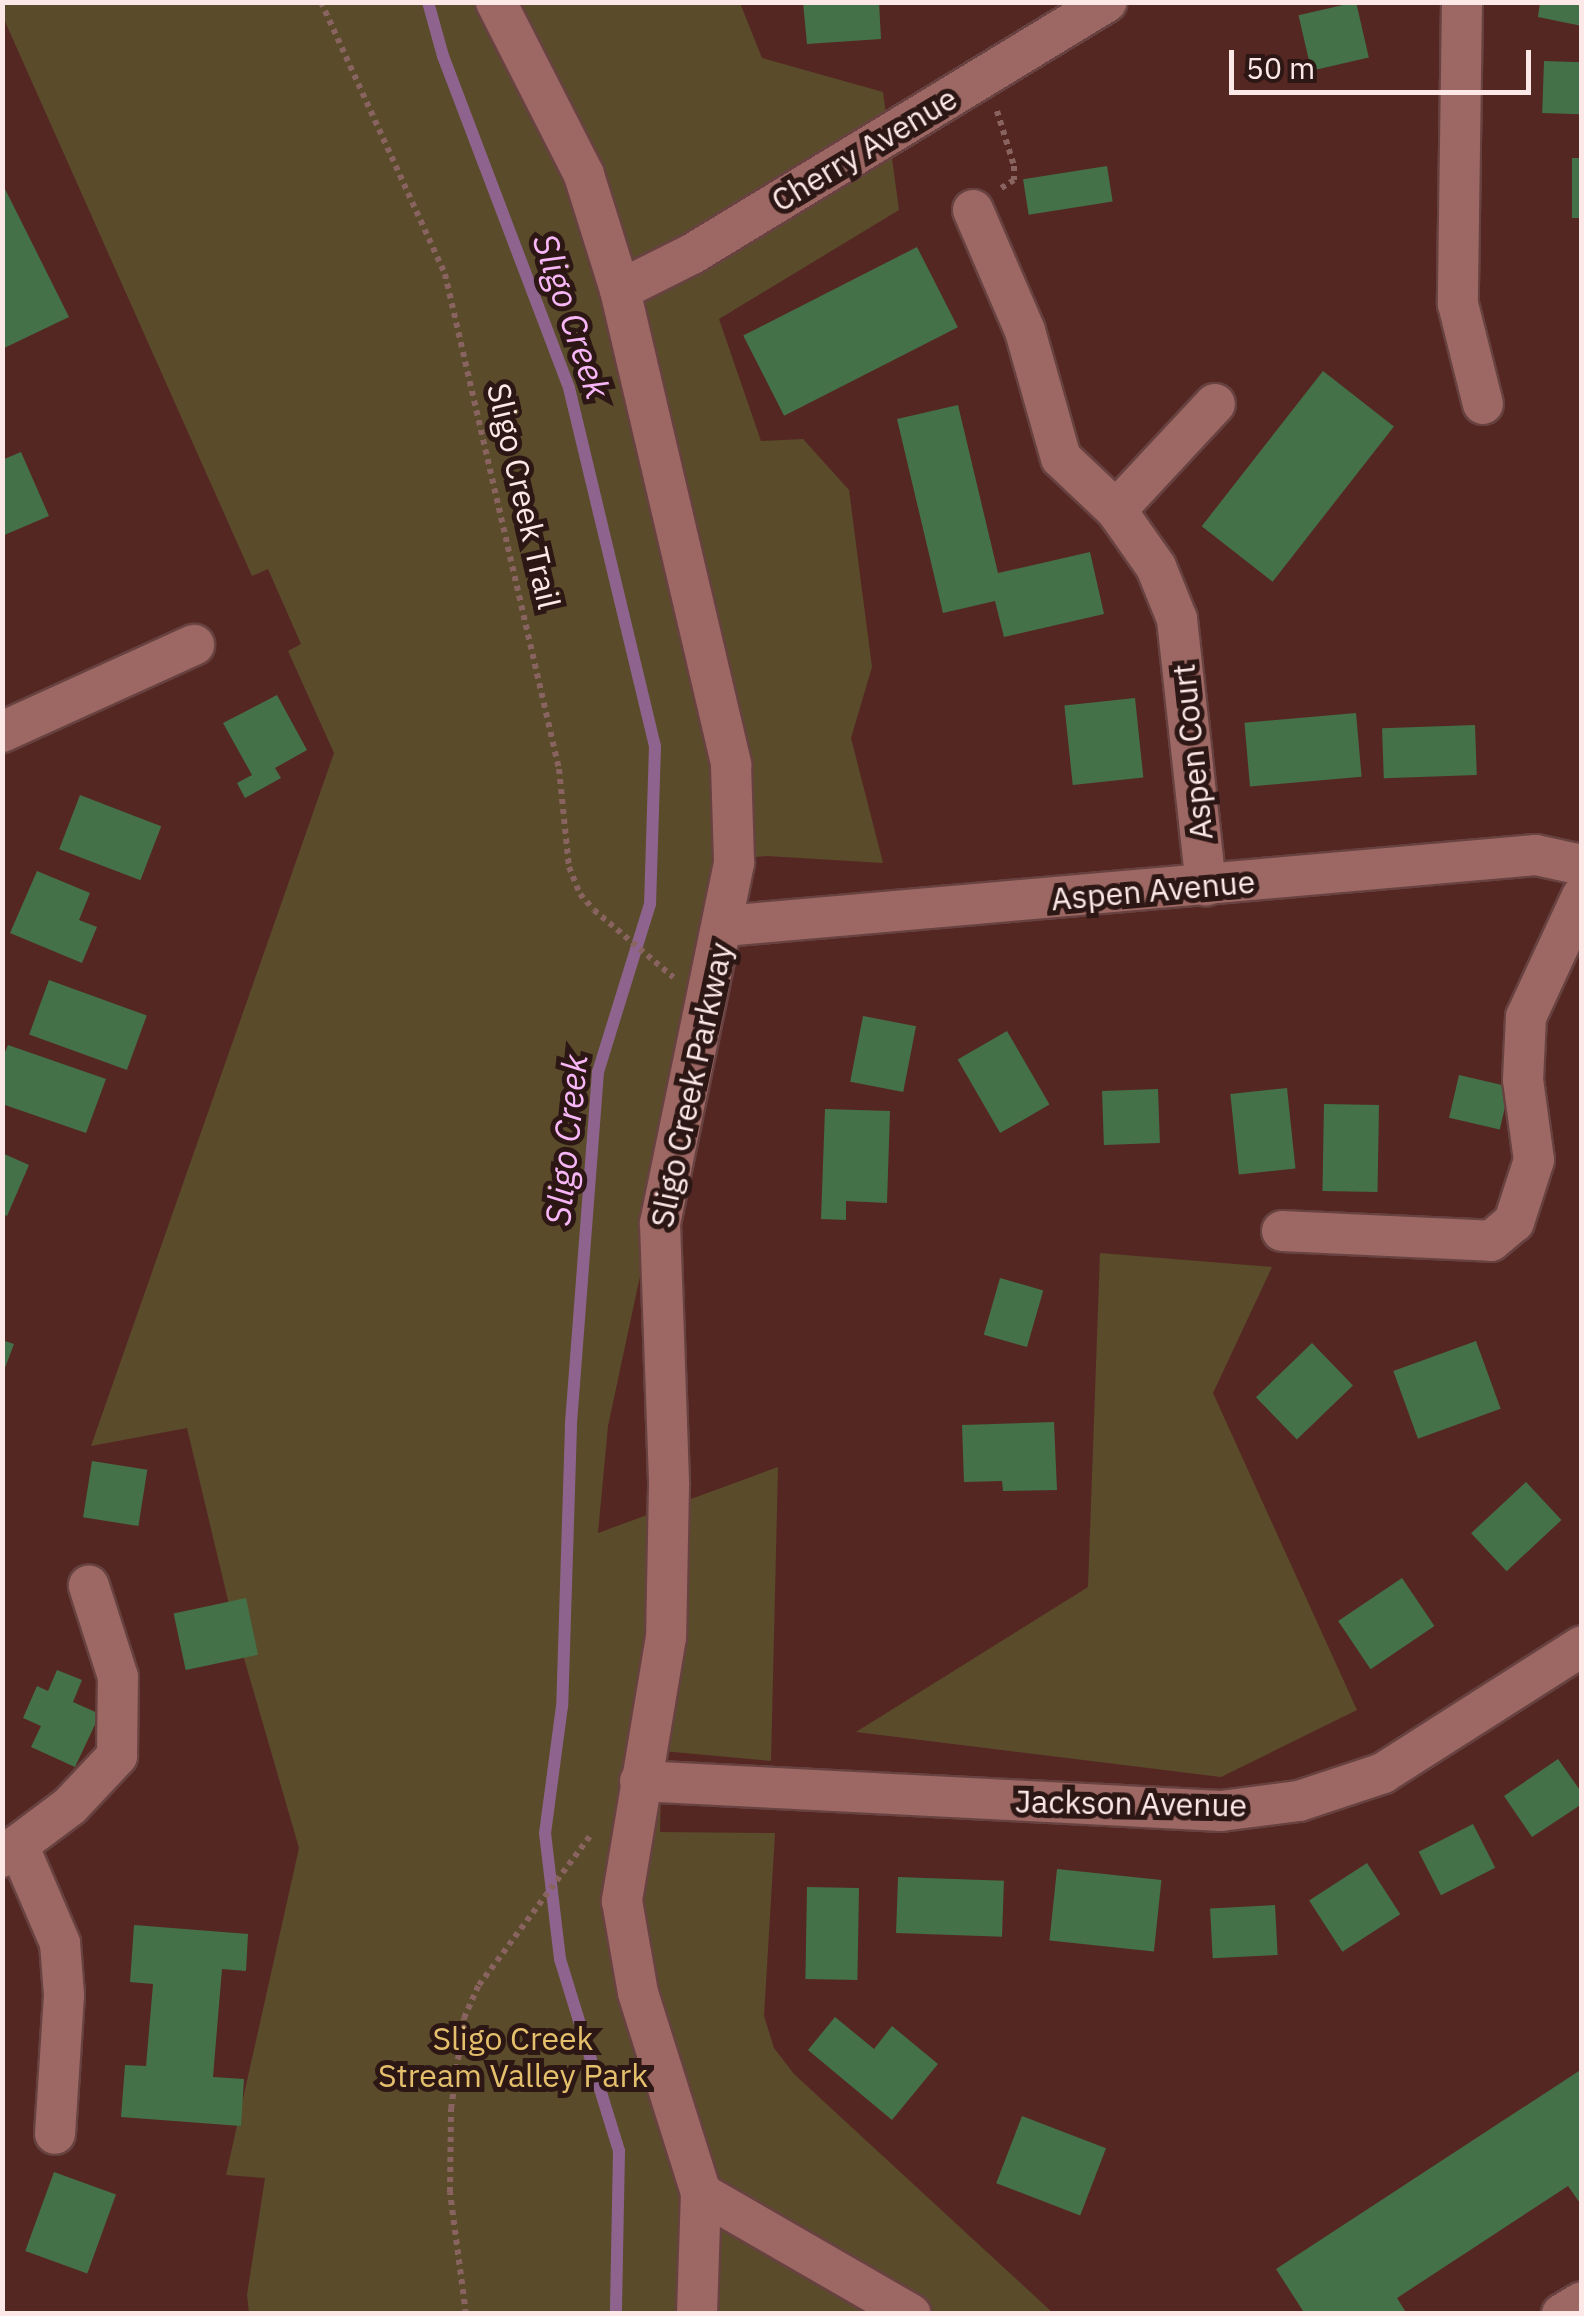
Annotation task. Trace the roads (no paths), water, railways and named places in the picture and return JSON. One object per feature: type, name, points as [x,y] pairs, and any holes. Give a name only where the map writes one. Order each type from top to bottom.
[{"type":"street","name":"Sligo Creek Parkway","points":[[496,2],[584,175],[620,290],[731,764],[734,863],[660,1223],[669,1486],[666,1637],[622,1900],[638,1993],[701,2194],[696,2314]]},
{"type":"street","name":"Cherry Avenue","points":[[620,290],[692,254],[1106,2]]},
{"type":"street","points":[[1462,2],[1458,304],[1483,404]]},
{"type":"street","name":"Aspen Court","points":[[973,210],[1025,332],[1061,458],[1116,510],[1156,567],[1177,619],[1206,884]]},
{"type":"street","points":[[1116,510],[1215,404]]},
{"type":"street","points":[[2,732],[194,646]]},
{"type":"street","name":"Aspen Avenue","points":[[724,926],[1536,855],[1582,865]]},
{"type":"street","points":[[1282,1231],[1491,1241],[1514,1222],[1534,1160],[1523,1080],[1526,1017],[1582,896]]},
{"type":"street","points":[[55,2134],[64,1995],[60,1944],[10,1851],[70,1806],[117,1756],[118,1677],[90,1586]]},
{"type":"street","name":"Jackson Avenue","points":[[640,1781],[1222,1811],[1298,1801],[1384,1773],[1582,1646]]},
{"type":"street","points":[[701,2194],[911,2314]]},
{"type":"street","points":[[1562,2314],[1582,2302]]},
{"type":"waterway","name":"Sligo Creek","points":[[428,2],[443,56],[569,388],[655,746],[650,904],[598,1072],[571,1426],[562,1706],[545,1833],[560,1959],[619,2151],[616,2314]]},
{"type":"park label","name":"Sligo Creek Stream Valley Park","points":[[513,2058]]}]
